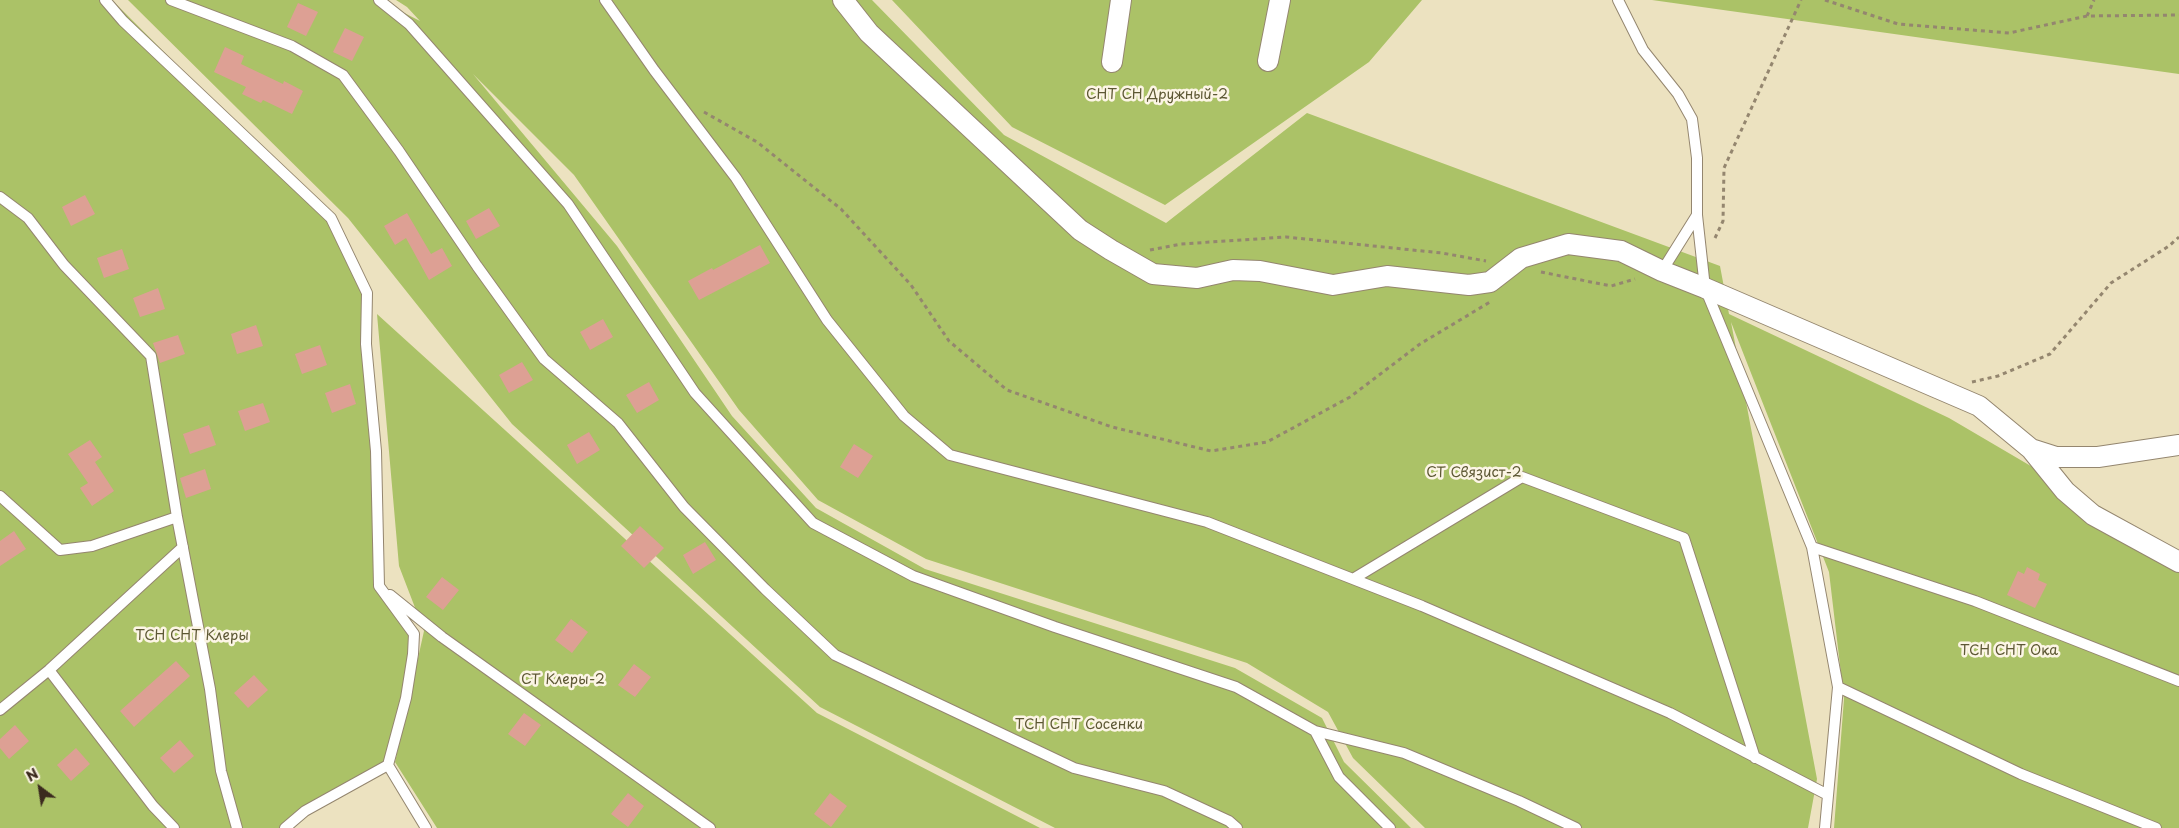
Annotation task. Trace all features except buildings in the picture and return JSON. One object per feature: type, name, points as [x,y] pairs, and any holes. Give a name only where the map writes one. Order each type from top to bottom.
[{"type":"street","points":[[843,0],[869,33],[1080,230],[1153,274],[1197,278],[1233,270],[1260,271],[1333,285],[1387,276],[1469,285],[1490,282],[1521,258],[1568,244],[1621,251],[1662,271],[1979,406],[2031,450],[2065,491],[2093,515],[2179,562]]},
{"type":"street","points":[[1112,62],[1121,0]]},
{"type":"street","points":[[1268,61],[1280,0]]},
{"type":"street","points":[[2031,450],[2056,457],[2098,457],[2179,445]]},
{"type":"lane","points":[[105,0],[123,21],[331,218],[367,294],[366,344],[376,451],[379,586],[414,634],[413,654],[406,698],[388,765],[305,811],[285,828]]},
{"type":"lane","points":[[172,0],[292,46],[343,75],[399,151],[477,266],[544,359],[618,423],[684,507],[765,589],[835,655],[1074,768],[1164,791],[1229,821],[1237,828]]},
{"type":"lane","points":[[379,0],[409,24],[568,204],[695,393],[814,523],[913,576],[1055,627],[1236,687],[1315,731],[1404,753],[1520,801],[1576,828]]},
{"type":"lane","points":[[605,0],[673,95],[736,178],[827,320],[904,416],[950,455],[1207,522],[1422,606],[1670,713],[1828,795]]},
{"type":"lane","points":[[1618,0],[1643,50],[1678,94],[1692,119],[1697,158],[1697,215],[1705,288],[1812,547],[1838,687],[1825,828]]},
{"type":"lane","points":[[0,197],[28,218],[64,265],[151,356],[177,518],[210,688],[221,770],[237,828]]},
{"type":"lane","points":[[1662,271],[1697,215]]},
{"type":"lane","points":[[1353,579],[1522,477],[1684,538],[1755,758]]},
{"type":"lane","points":[[0,496],[60,550],[92,546],[177,518]]},
{"type":"lane","points":[[0,710],[48,670],[183,547]]},
{"type":"lane","points":[[1812,547],[1975,601],[2179,681]]},
{"type":"lane","points":[[379,586],[442,637],[710,828]]},
{"type":"lane","points":[[48,670],[153,806],[174,828]]},
{"type":"lane","points":[[1838,687],[2021,774],[2156,828]]},
{"type":"lane","points":[[1315,731],[1339,777],[1390,828]]},
{"type":"lane","points":[[388,765],[426,828]]},
{"type":"path","points":[[1702,262],[1723,220],[1724,168],[1801,0]]},
{"type":"path","points":[[1825,0],[1898,24],[2009,33],[2086,16],[2179,15]]},
{"type":"path","points":[[2086,16],[2094,0]]},
{"type":"path","points":[[673,95],[757,142],[841,210],[911,285],[948,341],[1007,390],[1112,427],[1211,450],[1267,442],[1350,397],[1420,344],[1497,298]]},
{"type":"path","points":[[1942,389],[1998,376],[2050,354],[2112,283],[2169,246],[2179,237]]},
{"type":"green space","name":"ТСН СНТ Клеры","points":[[0,0],[112,0],[325,213],[367,293],[379,586],[414,634],[388,765],[285,828],[0,828]]},
{"type":"green space","name":"СТ Связист-2","points":[[128,0],[379,0],[420,21],[407,7],[396,0],[872,0],[1004,135],[1166,223],[1307,113],[1720,266],[1729,314],[1949,418],[2179,553],[2179,828],[1834,828],[1844,699],[1829,572],[1731,322],[1817,779],[1808,828],[1425,828],[1353,758],[1328,712],[1247,663],[926,559],[818,500],[739,410],[574,175],[473,74],[617,246],[732,416],[816,508],[925,569],[1235,668],[1322,718],[1344,762],[1411,828],[1055,828],[820,707],[512,424],[348,218]]},
{"type":"green space","name":"СНТ СН Дружный-2","points":[[892,0],[1422,0],[1369,62],[1165,205],[1012,127]]},
{"type":"green space","points":[[1652,0],[2179,0],[2179,74]]},
{"type":"green space","name":"СТ Клеры-2","points":[[377,314],[817,713],[1040,828],[437,828],[395,762],[424,631],[399,566]]},
{"type":"park label","name":"ТСН СНТ Ока","points":[[2009,651]]},
{"type":"park label","name":"ТСН СНТ Сосенки","points":[[1079,725]]}]
